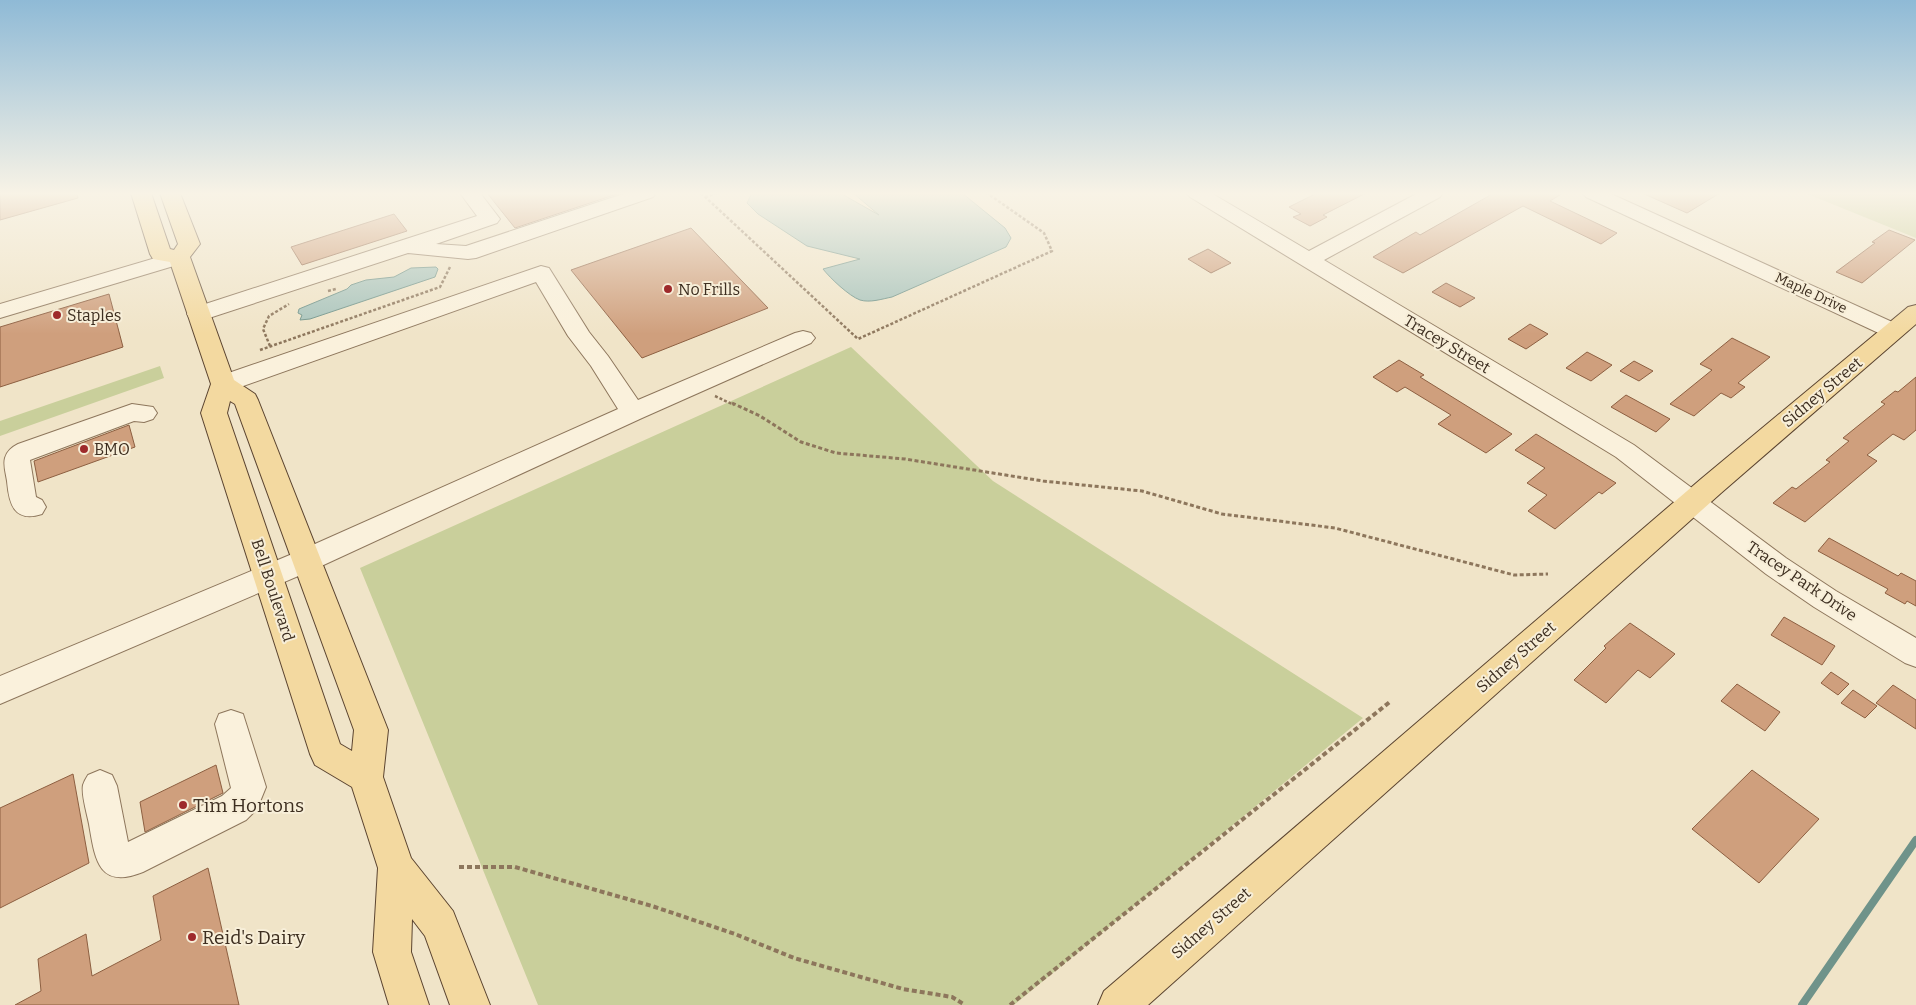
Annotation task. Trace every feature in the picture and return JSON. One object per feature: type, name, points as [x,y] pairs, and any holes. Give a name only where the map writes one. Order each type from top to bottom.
[{"type":"main road","points":[[156,240],[161,254],[179,256]]},
{"type":"main road","points":[[179,256],[189,244],[187,240]]},
{"type":"main road","points":[[179,256],[223,384],[246,400],[371,730],[366,777],[396,868],[440,924],[470,1005]]},
{"type":"main road","name":"Sidney Street","points":[[1118,1005],[1692,502],[1916,312]]},
{"type":"main road","name":"Bell Boulevard","points":[[223,384],[214,413],[327,754],[366,777]]},
{"type":"main road","points":[[396,868],[392,952],[409,1005]]},
{"type":"street","points":[[198,314],[425,240]]},
{"type":"street","points":[[403,247],[468,253],[507,240]]},
{"type":"street","name":"Tracey Street","points":[[1275,240],[1625,451],[1692,502]]},
{"type":"street","points":[[1308,260],[1346,240]]},
{"type":"street","name":"Maple Drive","points":[[1697,240],[1893,331]]},
{"type":"street","points":[[0,311],[179,256]]},
{"type":"street","points":[[223,384],[541,272],[580,336],[600,361],[633,412]]},
{"type":"street","points":[[0,690],[307,560],[633,412],[803,338]]},
{"type":"street","points":[[32,507],[23,503],[17,460],[19,455],[27,450],[132,412],[144,413]]},
{"type":"street","name":"Tracey Park Drive","points":[[1692,502],[1776,566],[1825,599],[1916,654]]},
{"type":"street","points":[[100,786],[112,856],[118,861],[130,860],[234,808],[245,798],[249,787],[231,724]]},
{"type":"path","points":[[751,240],[858,339],[1052,251],[1047,240]]},
{"type":"path","points":[[253,352],[440,287],[448,268],[457,265]]},
{"type":"path","points":[[328,292],[336,289]]},
{"type":"path","points":[[270,346],[263,329],[269,316],[293,302]]},
{"type":"path","points":[[698,383],[718,398],[760,416],[800,442],[836,453],[906,458],[1043,480],[1142,490],[1222,514],[1335,528],[1514,575],[1548,574]]},
{"type":"path","points":[[1010,1005],[1391,700]]},
{"type":"path","points":[[459,867],[516,867],[652,906],[735,934],[794,958],[903,989],[952,997],[965,1005]]},
{"type":"green space","points":[[851,347],[993,481],[1363,718],[1014,1005],[538,1005],[360,568]]},
{"type":"green space","points":[[160,366],[164,378],[0,436],[0,421]]},
{"type":"water","points":[[798,240],[1010,240],[1006,247],[892,297],[868,301],[860,300],[845,291],[823,269],[860,259],[807,246]]},
{"type":"water","points":[[436,267],[438,269],[435,277],[310,319],[300,320],[302,315],[298,313],[299,309],[347,289],[351,285],[366,280],[394,277],[411,268]]},
{"type":"building","points":[[313,240],[380,240],[302,265],[291,247]]},
{"type":"building","name":"No Frills","points":[[657,240],[702,240],[768,308],[642,358],[571,270]]},
{"type":"building","points":[[1402,240],[1462,240],[1403,273],[1373,257]]},
{"type":"building","points":[[1593,240],[1607,240],[1601,244]]},
{"type":"building","points":[[1875,240],[1915,240],[1862,283],[1836,272],[1875,243],[1872,242]]},
{"type":"building","points":[[1208,249],[1231,263],[1211,273],[1188,259]]},
{"type":"building","points":[[1446,283],[1475,298],[1460,307],[1432,292]]},
{"type":"building","points":[[109,294],[123,347],[0,387],[0,327]]},
{"type":"building","points":[[1530,324],[1548,334],[1526,349],[1508,339]]},
{"type":"building","points":[[1732,338],[1770,357],[1738,383],[1745,387],[1731,398],[1721,393],[1694,416],[1670,404],[1712,370],[1700,364]]},
{"type":"building","points":[[1587,352],[1612,365],[1591,381],[1566,368]]},
{"type":"building","points":[[1399,360],[1424,375],[1420,377],[1512,434],[1486,453],[1438,424],[1451,415],[1405,387],[1397,392],[1373,377]]},
{"type":"building","points":[[1634,361],[1653,371],[1639,381],[1620,371]]},
{"type":"building","points":[[1916,377],[1916,430],[1904,440],[1893,434],[1867,455],[1877,461],[1805,522],[1773,503],[1792,487],[1796,489],[1830,462],[1826,460],[1849,441],[1843,438],[1885,404],[1881,402],[1895,391],[1898,392]]},
{"type":"building","points":[[1626,395],[1670,419],[1656,432],[1611,407]]},
{"type":"building","name":"BMO","points":[[129,425],[135,447],[38,482],[34,461]]},
{"type":"building","points":[[1536,434],[1616,483],[1602,494],[1599,492],[1555,529],[1528,511],[1547,495],[1527,483],[1545,468],[1515,450]]},
{"type":"building","points":[[1829,538],[1898,576],[1901,573],[1916,581],[1916,606],[1907,601],[1905,604],[1885,593],[1888,589],[1818,551]]},
{"type":"building","points":[[1784,617],[1835,646],[1822,665],[1771,635]]},
{"type":"building","points":[[1630,623],[1675,654],[1650,678],[1638,670],[1606,703],[1574,680],[1606,648],[1604,646]]},
{"type":"building","points":[[1831,672],[1849,684],[1838,695],[1821,683]]},
{"type":"building","points":[[1737,684],[1780,712],[1765,731],[1721,701]]},
{"type":"building","points":[[1893,685],[1916,700],[1916,729],[1876,703]]},
{"type":"building","points":[[1853,690],[1877,706],[1865,718],[1841,703]]},
{"type":"building","name":"Tim Hortons","points":[[216,765],[223,793],[145,832],[140,802]]},
{"type":"building","points":[[1752,770],[1819,819],[1759,883],[1692,829]]},
{"type":"building","points":[[73,774],[89,863],[0,908],[0,808]]},
{"type":"building","name":"Reid's Dairy","points":[[208,868],[239,1005],[15,1005],[41,991],[38,959],[86,934],[92,976],[161,940],[153,896]]},
{"type":"waterway","points":[[1802,1005],[1916,840]]},
{"type":"place","name":"No Frills","points":[[668,289]]},
{"type":"place","name":"Staples","points":[[57,315]]},
{"type":"place","name":"BMO","points":[[84,449]]},
{"type":"place","name":"Tim Hortons","points":[[183,805]]},
{"type":"place","name":"Reid's Dairy","points":[[192,937]]}]
